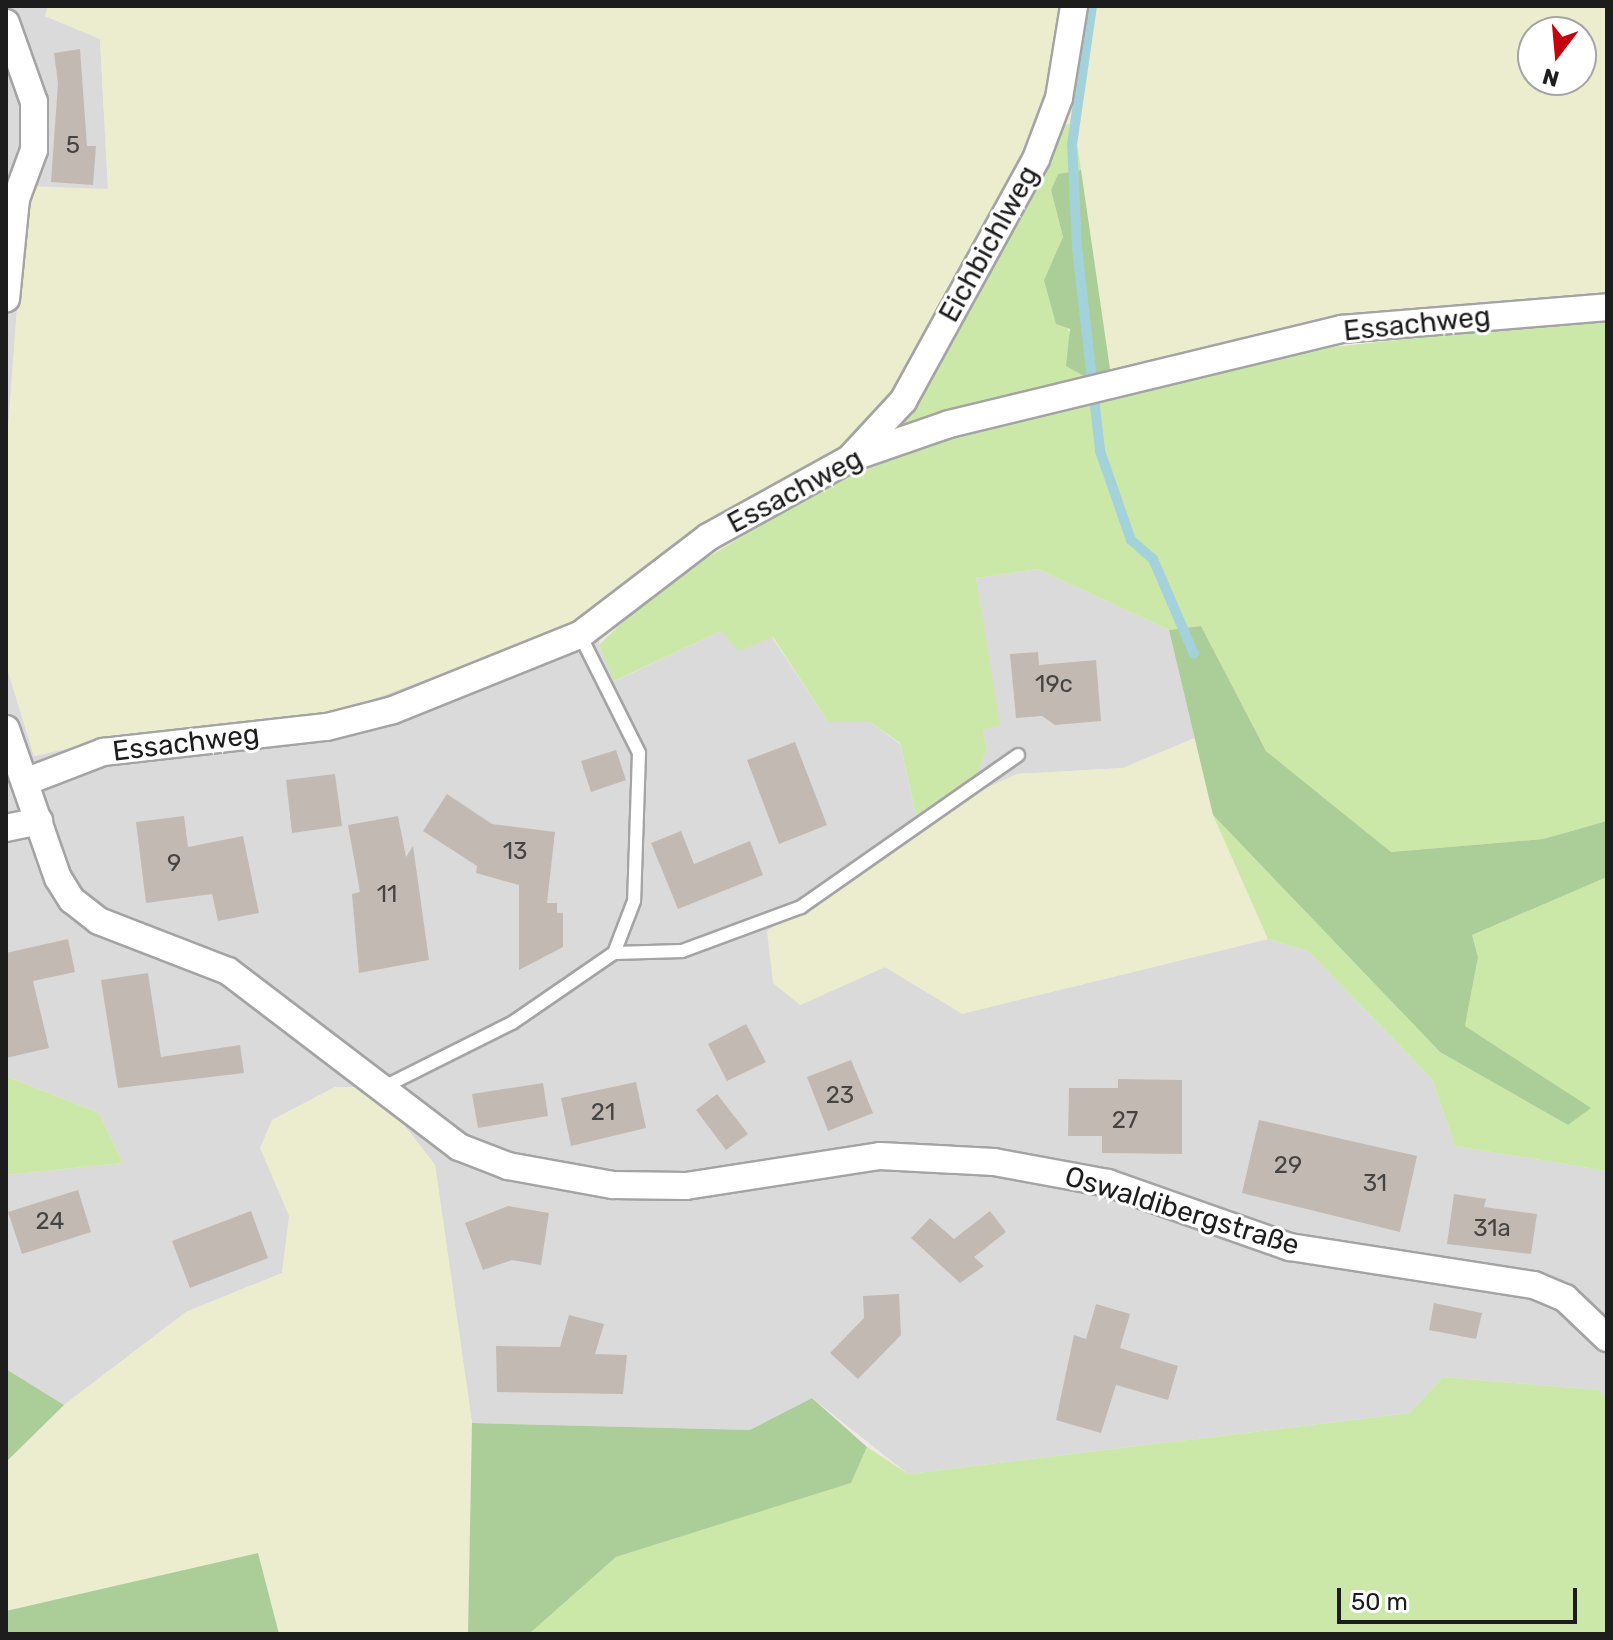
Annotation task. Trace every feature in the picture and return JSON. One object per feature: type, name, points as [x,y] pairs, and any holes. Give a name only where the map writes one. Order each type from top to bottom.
[{"type":"street","name":"Eichbichlweg","points":[[851,458],[903,401],[1036,159],[1059,98],[1074,6]]},
{"type":"street","points":[[6,23],[34,102],[34,150],[16,199],[6,299]]},
{"type":"street","name":"Essachweg","points":[[25,782],[103,752],[327,727],[366,717],[580,635],[708,537],[851,458],[949,424],[1095,393],[1342,329],[1607,307]]},
{"type":"street","name":"Oswaldibergstraße","points":[[6,729],[72,900],[99,921],[228,971],[380,1090],[459,1147],[555,1177],[686,1186],[909,1156],[994,1162],[1108,1183],[1290,1247],[1534,1285],[1565,1298],[1607,1338]]},
{"type":"street","points":[[6,828],[39,821]]},
{"type":"lane","points":[[580,635],[639,753],[634,901],[614,953]]},
{"type":"lane","points":[[380,1090],[512,1023],[614,953],[682,951],[801,907],[1018,755]]},
{"type":"shaded area","points":[[6,6],[48,6],[45,16],[100,39],[108,190],[26,187],[6,460]]},
{"type":"shaded area","points":[[1038,569],[1169,630],[1195,738],[1123,768],[1017,774],[794,912],[800,1005],[885,967],[962,1013],[1268,939],[1308,951],[1432,1079],[1455,1146],[1607,1171],[1607,1401],[1598,1390],[1443,1377],[1409,1413],[908,1474],[812,1398],[750,1430],[472,1423],[435,1165],[391,1108],[355,1087],[335,1087],[272,1120],[261,1148],[290,1216],[282,1273],[186,1312],[64,1405],[6,1369],[6,1175],[123,1163],[99,1113],[6,1076],[6,665],[34,756],[119,737],[306,724],[602,613],[599,645],[615,681],[721,631],[772,637],[828,722],[870,722],[900,744],[916,815],[975,776],[987,751],[983,731],[999,724],[976,578]]},
{"type":"green space","points":[[48,6],[1061,6],[1056,56],[1026,156],[904,381],[845,449],[602,613],[482,659],[306,724],[119,737],[34,756],[6,665],[6,456],[26,186],[108,189],[100,39],[45,16]]},
{"type":"green space","points":[[1086,6],[1607,6],[1607,297],[1111,376],[1074,123],[1064,125]]},
{"type":"green space","points":[[1074,123],[1081,170],[1058,174],[1051,190],[1063,237],[1044,280],[1093,381],[884,433],[1064,125]]},
{"type":"green space","points":[[1081,170],[1111,376],[1093,381],[1066,366],[1070,329],[1056,324],[1044,280],[1063,237],[1051,190],[1058,174]]},
{"type":"green space","points":[[1607,318],[1607,821],[1543,839],[1391,852],[1266,751],[1201,626],[1169,630],[1038,569],[976,578],[1000,724],[983,731],[987,751],[975,776],[916,815],[900,743],[870,722],[828,722],[773,637],[739,651],[721,631],[614,681],[599,645],[659,587],[842,476],[1005,421],[1295,351]]},
{"type":"green space","points":[[1201,626],[1266,751],[1391,852],[1543,839],[1607,821],[1607,877],[1472,935],[1478,957],[1465,1026],[1591,1108],[1568,1125],[1440,1052],[1213,815],[1169,630]]},
{"type":"green space","points":[[1195,738],[1213,815],[1268,939],[962,1014],[885,967],[800,1005],[773,983],[767,931],[968,796],[1017,774],[1123,768]]},
{"type":"green space","points":[[1213,815],[1440,1052],[1568,1125],[1590,1108],[1465,1026],[1478,957],[1472,935],[1607,877],[1607,1171],[1455,1146],[1432,1079],[1308,951],[1268,939]]},
{"type":"green space","points":[[6,1076],[99,1113],[123,1163],[6,1175]]},
{"type":"green space","points":[[336,1087],[356,1087],[391,1108],[435,1165],[472,1423],[468,1634],[279,1634],[258,1553],[6,1611],[6,1462],[64,1405],[186,1312],[282,1273],[289,1216],[260,1148],[272,1120]]},
{"type":"green space","points":[[6,1369],[64,1405],[6,1462]]},
{"type":"green space","points":[[1443,1377],[1599,1390],[1607,1401],[1607,1634],[529,1634],[616,1557],[851,1483],[867,1447],[908,1474],[1409,1413]]},
{"type":"green space","points":[[812,1398],[867,1447],[851,1483],[616,1557],[529,1634],[468,1634],[472,1423],[750,1430]]},
{"type":"green space","points":[[258,1553],[279,1634],[6,1634],[6,1611]]},
{"type":"building","points":[[80,49],[87,146],[96,146],[93,185],[51,182],[58,83],[54,53]]},
{"type":"building","points":[[1038,652],[1039,665],[1096,660],[1101,721],[1055,725],[1042,716],[1016,718],[1010,654]]},
{"type":"building","points":[[795,742],[827,825],[779,844],[747,760]]},
{"type":"building","points":[[616,750],[626,780],[591,792],[581,761]]},
{"type":"building","points":[[335,774],[342,826],[292,833],[286,780]]},
{"type":"building","points":[[447,794],[492,824],[555,832],[547,903],[557,903],[557,913],[563,913],[563,947],[519,970],[519,885],[476,873],[477,866],[423,831]]},
{"type":"building","points":[[184,816],[188,847],[243,836],[259,913],[218,921],[212,894],[146,903],[136,822]]},
{"type":"building","points":[[398,816],[406,857],[413,846],[429,960],[359,973],[352,894],[360,892],[348,825]]},
{"type":"building","points":[[681,831],[694,864],[750,841],[763,875],[678,909],[651,843]]},
{"type":"building","points":[[68,939],[75,972],[33,981],[49,1048],[6,1058],[6,953]]},
{"type":"building","points":[[148,973],[161,1057],[240,1045],[244,1073],[118,1088],[101,980]]},
{"type":"building","points":[[746,1024],[766,1062],[727,1081],[708,1044]]},
{"type":"building","points":[[851,1060],[873,1113],[828,1131],[807,1077]]},
{"type":"building","points":[[1118,1079],[1182,1080],[1182,1154],[1102,1153],[1102,1136],[1068,1136],[1069,1088],[1118,1088]]},
{"type":"building","points":[[636,1082],[646,1128],[571,1146],[561,1098]]},
{"type":"building","points":[[543,1083],[548,1116],[478,1128],[472,1094]]},
{"type":"building","points":[[717,1094],[748,1134],[726,1150],[696,1110]]},
{"type":"building","points":[[1259,1120],[1417,1156],[1400,1232],[1242,1193]]},
{"type":"building","points":[[78,1190],[91,1232],[22,1254],[8,1212]]},
{"type":"building","points":[[1454,1194],[1486,1199],[1484,1207],[1537,1214],[1531,1254],[1447,1244]]},
{"type":"building","points":[[508,1206],[549,1213],[541,1265],[512,1260],[483,1270],[465,1223]]},
{"type":"building","points":[[251,1211],[268,1258],[190,1288],[172,1241]]},
{"type":"building","points":[[990,1211],[1006,1232],[974,1257],[984,1266],[960,1283],[911,1238],[930,1218],[954,1239]]},
{"type":"building","points":[[899,1294],[901,1335],[858,1379],[830,1353],[864,1318],[863,1296]]},
{"type":"building","points":[[1434,1303],[1482,1313],[1476,1339],[1429,1330]]},
{"type":"building","points":[[1096,1304],[1130,1314],[1120,1348],[1178,1366],[1168,1400],[1116,1385],[1101,1433],[1056,1420],[1074,1335],[1086,1339]]},
{"type":"building","points":[[569,1315],[604,1324],[595,1354],[627,1355],[623,1394],[497,1392],[496,1346],[560,1347]]},
{"type":"waterway","points":[[1092,6],[1072,144],[1077,248],[1100,451],[1131,540],[1153,559],[1194,654]]}]
